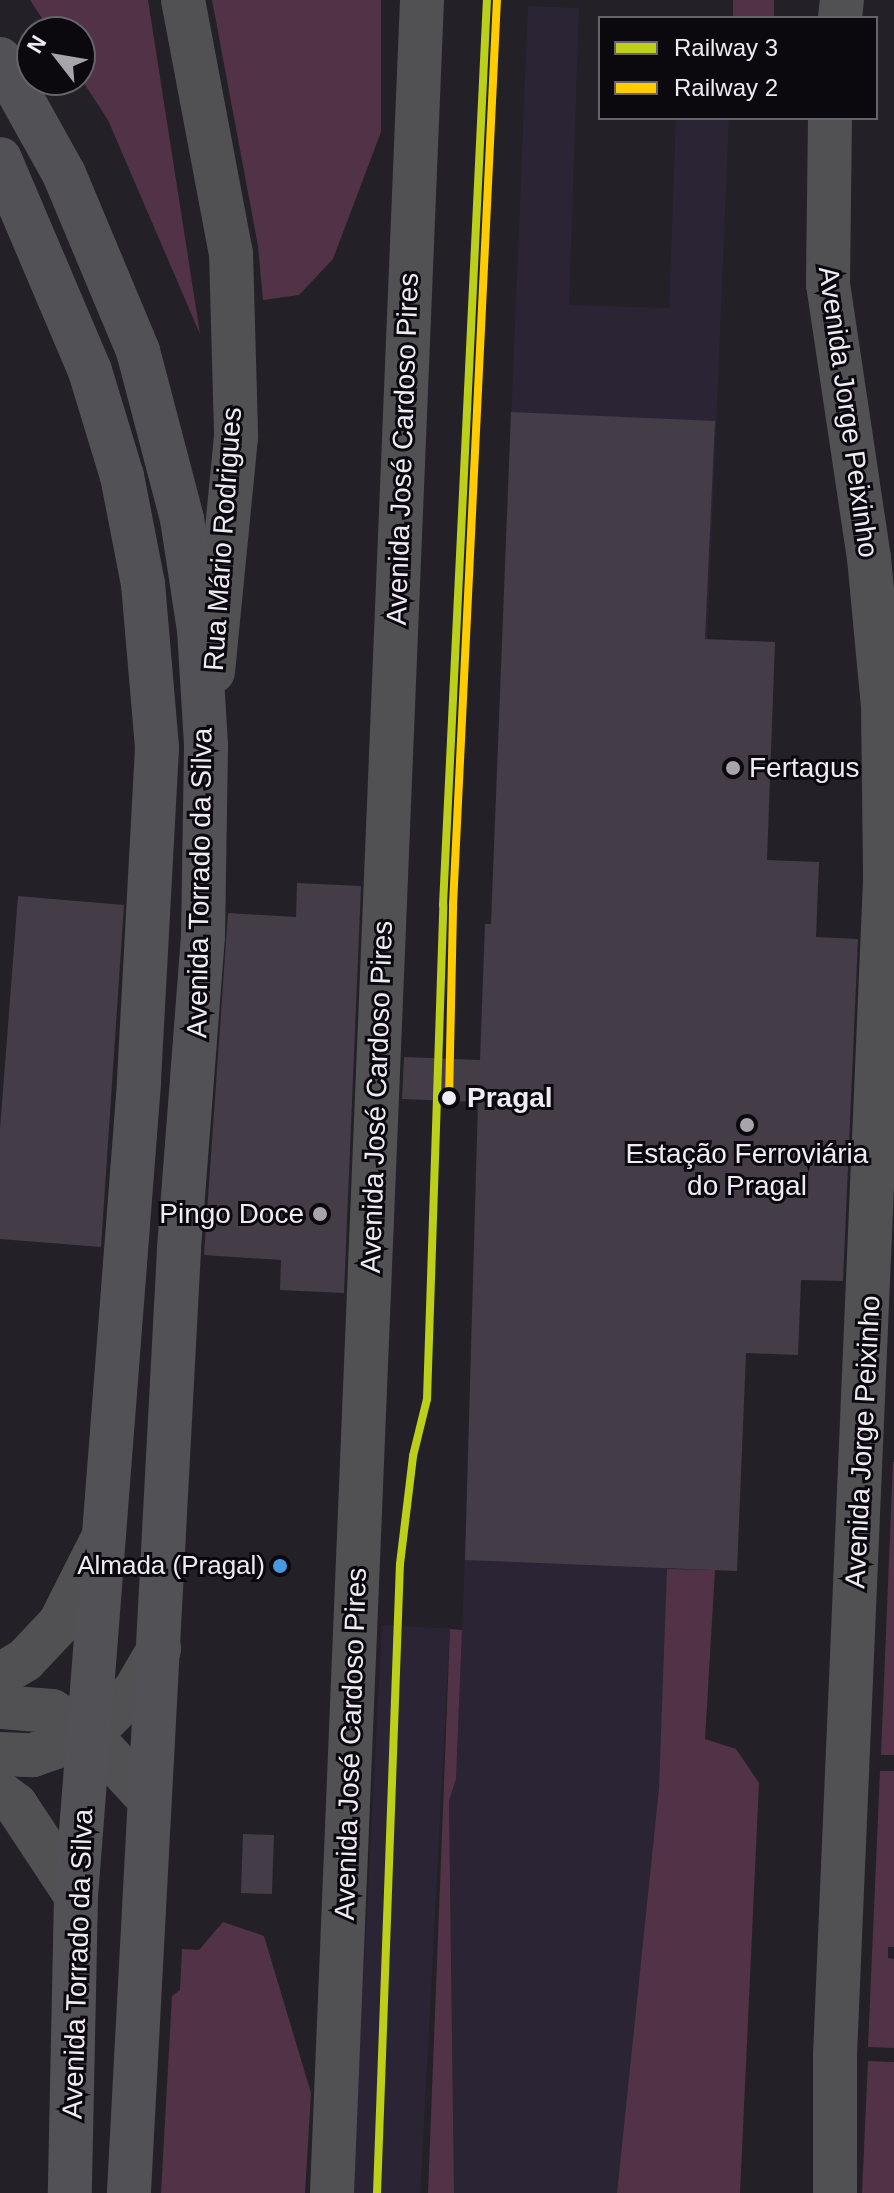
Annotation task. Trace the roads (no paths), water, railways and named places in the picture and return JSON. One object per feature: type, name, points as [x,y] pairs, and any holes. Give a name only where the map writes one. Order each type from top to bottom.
[{"type":"main road","name":"Avenida Torrado da Silva","points":[[0,59],[90,230],[142,365],[184,532],[199,630],[206,746],[203,936],[179,1250],[159,1649],[147,1797],[129,2193]]},
{"type":"main road","name":"Avenida Torrado da Silva","points":[[0,159],[90,371],[122,476],[153,666],[155,824],[107,1531],[76,1896],[70,2193]]},
{"type":"street","name":"Rua Mário Rodrigues","points":[[183,0],[231,253],[236,437],[206,746]]},
{"type":"street","name":"Avenida José Cardoso Pires","points":[[332,2193],[422,0]]},
{"type":"street","name":"Avenida Jorge Peixinho","points":[[830,120],[828,284],[869,558],[883,707],[885,881],[835,2054],[835,2193]]},
{"type":"street","points":[[869,558],[894,636]]},
{"type":"street","points":[[885,881],[894,839]]},
{"type":"street","points":[[0,1675],[25,1660],[60,1623],[107,1531]]},
{"type":"street","name":"Avenida Torrado da Silva","points":[[90,1735],[135,1690],[159,1649]]},
{"type":"street","points":[[0,1707],[52,1711],[90,1735],[147,1797]]},
{"type":"street","points":[[0,1754],[33,1755],[90,1735]]},
{"type":"street","points":[[0,1793],[16,1805],[76,1896]]},
{"type":"rail line","name":"3","points":[[377,2193],[400,1564],[413,1456],[427,1399],[443,905],[487,0]]},
{"type":"rail line","name":"2","points":[[449,1100],[453,905],[497,0]]},
{"type":"place","name":"Fertagus","points":[[733,768]]},
{"type":"place","name":"Pragal","points":[[449,1098]]},
{"type":"place","name":"Estação Ferroviária do Pragal","points":[[747,1125]]},
{"type":"place","name":"Pingo Doce","points":[[320,1214]]},
{"type":"place","name":"Almada (Pragal)","points":[[280,1566]]}]
